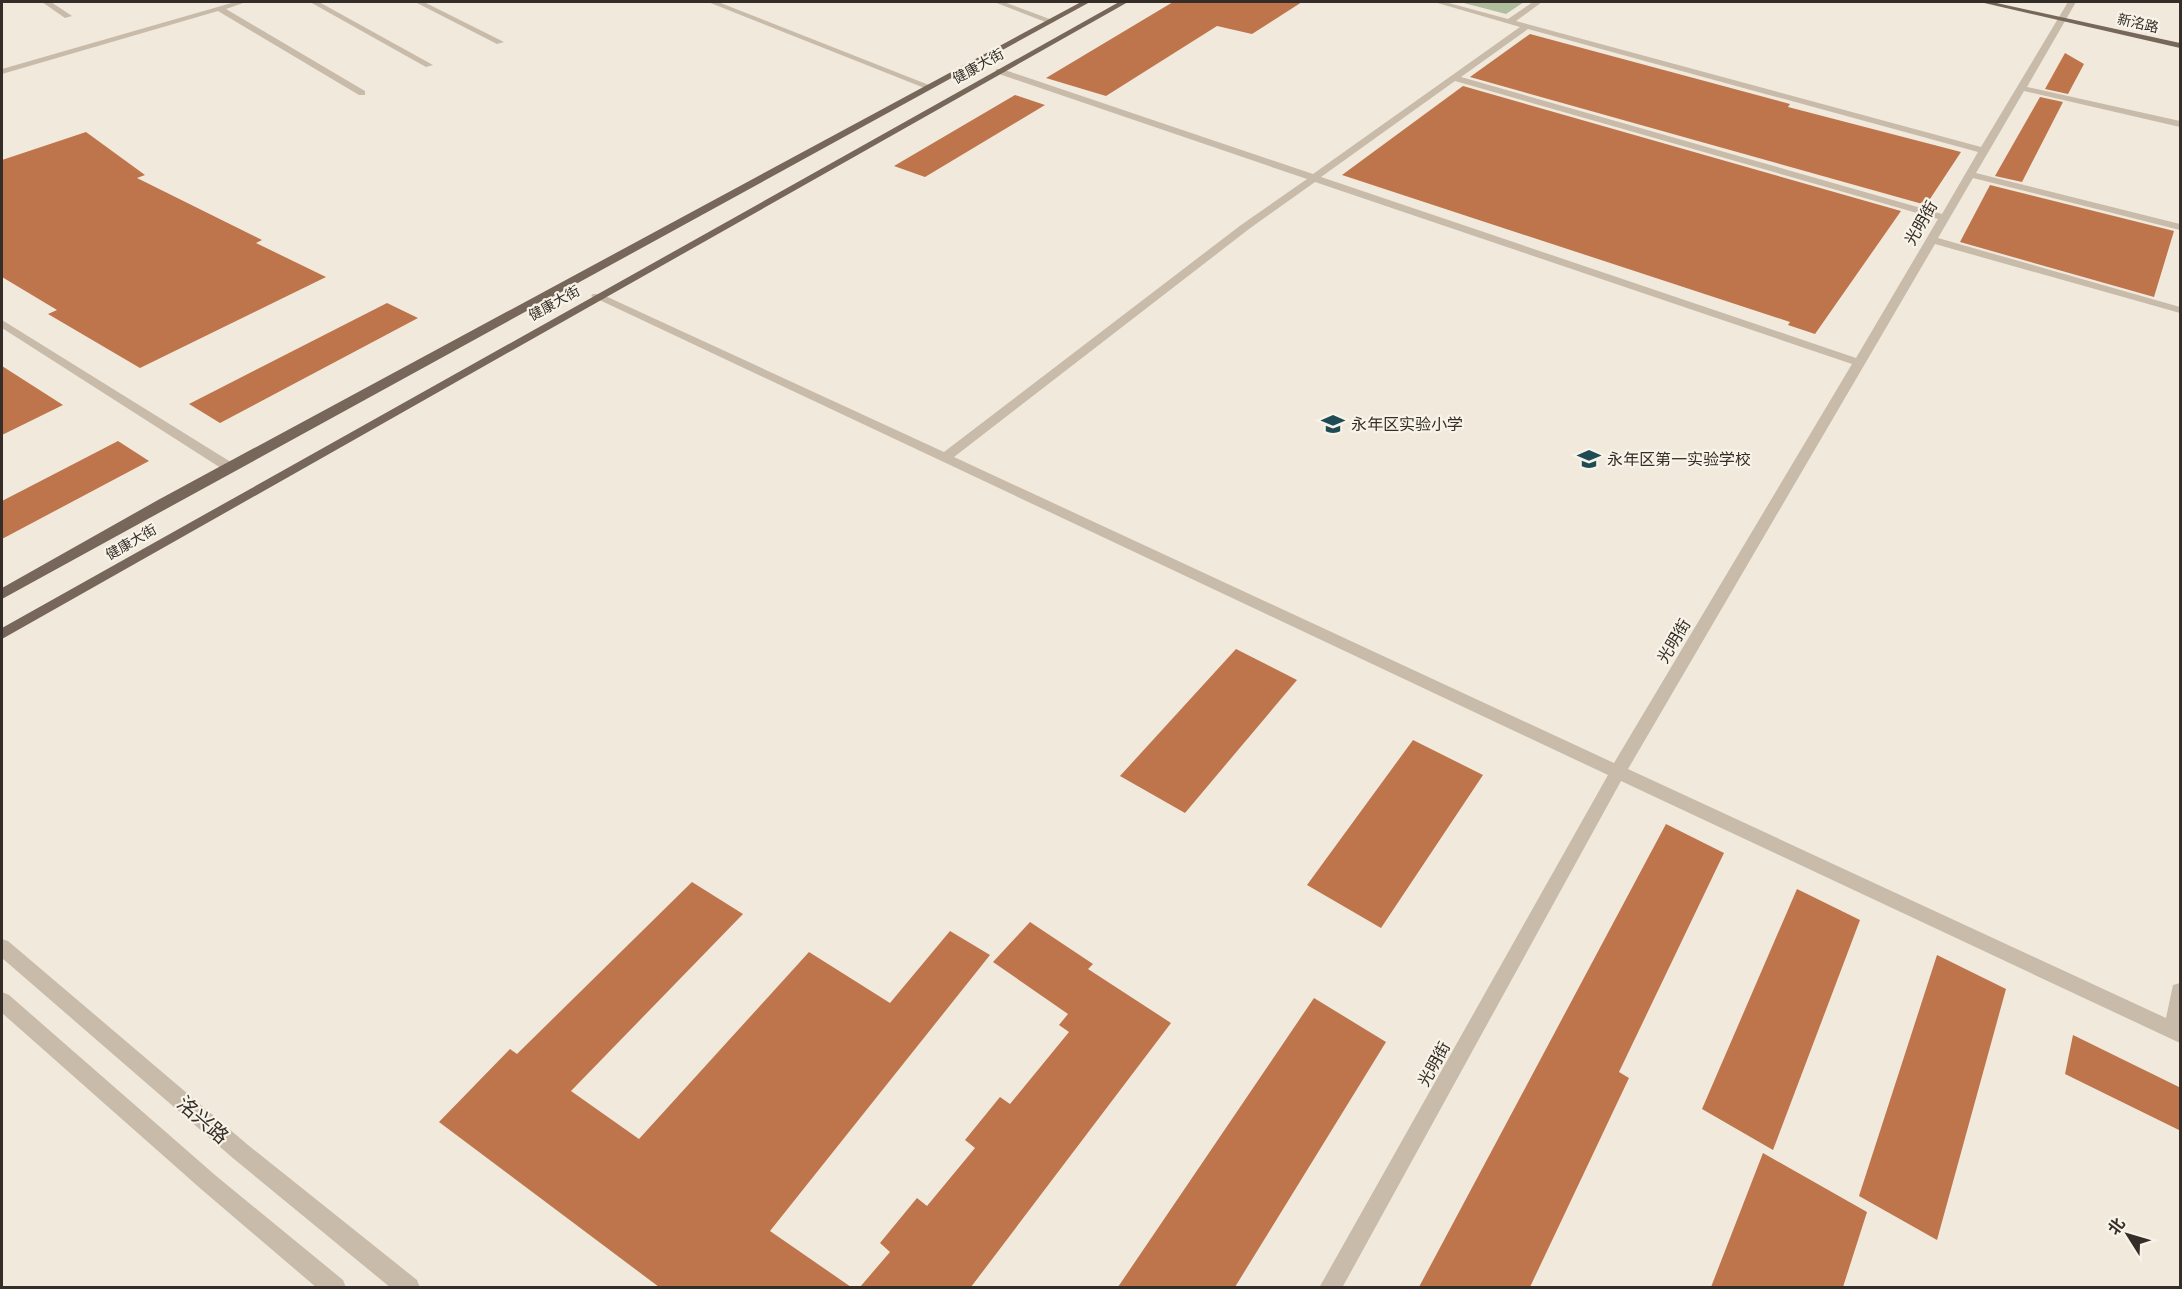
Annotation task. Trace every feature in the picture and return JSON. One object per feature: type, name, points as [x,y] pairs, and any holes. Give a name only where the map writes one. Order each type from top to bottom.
[{"type":"main road","name":"健康大街","points":[[2,594],[229,467],[1086,2]]},
{"type":"main road","name":"健康大街","points":[[2,634],[597,296],[1124,2]]},
{"type":"main road","name":"新洺路","points":[[1984,2],[2181,39]]},
{"type":"main road","name":"新洺路","points":[[2013,2],[2181,46]]},
{"type":"street","points":[[46,2],[68,16]]},
{"type":"street","points":[[2,72],[242,2]]},
{"type":"street","points":[[314,2],[429,65]]},
{"type":"street","points":[[419,2],[500,42]]},
{"type":"street","points":[[712,2],[930,87]]},
{"type":"street","points":[[998,2],[1051,21]]},
{"type":"street","points":[[1438,2],[1984,151]]},
{"type":"street","points":[[1510,21],[1538,2]]},
{"type":"street","name":"光明街","points":[[1330,1287],[1618,771],[2072,2]]},
{"type":"street","points":[[218,8],[362,93]]},
{"type":"street","points":[[945,458],[1245,227],[1527,26]]},
{"type":"street","points":[[999,71],[1860,363]]},
{"type":"street","points":[[1454,78],[1945,218]]},
{"type":"street","points":[[2021,88],[2181,124]]},
{"type":"street","points":[[1970,174],[2181,227]]},
{"type":"street","points":[[1932,240],[2181,310]]},
{"type":"street","points":[[597,296],[2177,1032],[2181,991]]},
{"type":"street","points":[[2,323],[229,467]]},
{"type":"street","name":"洺兴路","points":[[2,947],[241,1152],[410,1287]]},
{"type":"street","points":[[2,1001],[208,1182],[335,1287]]},
{"type":"green space","points":[[1460,2],[1524,2],[1506,14]]},
{"type":"building","points":[[1173,2],[1302,2],[1252,34],[1217,26],[1106,96],[1046,78]]},
{"type":"building","points":[[1530,34],[1790,104],[1788,107],[1961,152],[1926,205],[1470,77]]},
{"type":"building","points":[[2065,53],[2084,64],[2068,94],[2045,89]]},
{"type":"building","points":[[1463,86],[1901,211],[1815,334],[1788,325],[1790,322],[1342,175]]},
{"type":"building","points":[[1015,95],[1045,105],[925,177],[894,166]]},
{"type":"building","points":[[2040,97],[2063,102],[2022,182],[1995,176]]},
{"type":"building","points":[[86,132],[145,175],[137,178],[262,240],[256,243],[326,277],[140,368],[48,314],[57,310],[2,277],[2,160]]},
{"type":"building","points":[[1990,185],[2174,231],[2154,297],[1960,242]]},
{"type":"building","points":[[387,303],[418,318],[220,423],[189,404]]},
{"type":"building","points":[[2,366],[63,405],[2,435]]},
{"type":"building","points":[[118,441],[149,461],[2,539],[2,501]]},
{"type":"building","points":[[1236,649],[1297,680],[1185,813],[1120,776]]},
{"type":"building","points":[[1413,740],[1483,775],[1381,928],[1307,885]]},
{"type":"building","points":[[1666,824],[1724,853],[1619,1072],[1629,1078],[1530,1287],[1419,1287]]},
{"type":"building","points":[[692,882],[743,914],[571,1091],[639,1139],[809,952],[890,1003],[950,931],[990,955],[770,1231],[851,1287],[659,1287],[439,1122],[510,1049],[517,1054]]},
{"type":"building","points":[[1797,889],[1860,920],[1773,1150],[1702,1109]]},
{"type":"building","points":[[1030,922],[1093,964],[1088,969],[1171,1023],[971,1287],[860,1287],[890,1252],[880,1243],[917,1198],[927,1206],[975,1148],[965,1140],[1000,1097],[1010,1104],[1069,1032],[1059,1025],[1068,1014],[993,962]]},
{"type":"building","points":[[1937,955],[2006,989],[1937,1240],[1859,1196]]},
{"type":"building","points":[[1314,998],[1386,1042],[1235,1287],[1118,1287]]},
{"type":"building","points":[[2073,1035],[2181,1088],[2181,1131],[2065,1074]]},
{"type":"building","points":[[1763,1153],[1867,1212],[1843,1287],[1711,1287]]},
{"type":"place","name":"永年区实验小学","points":[[1333,424]]},
{"type":"place","name":"永年区第一实验学校","points":[[1589,459]]}]
